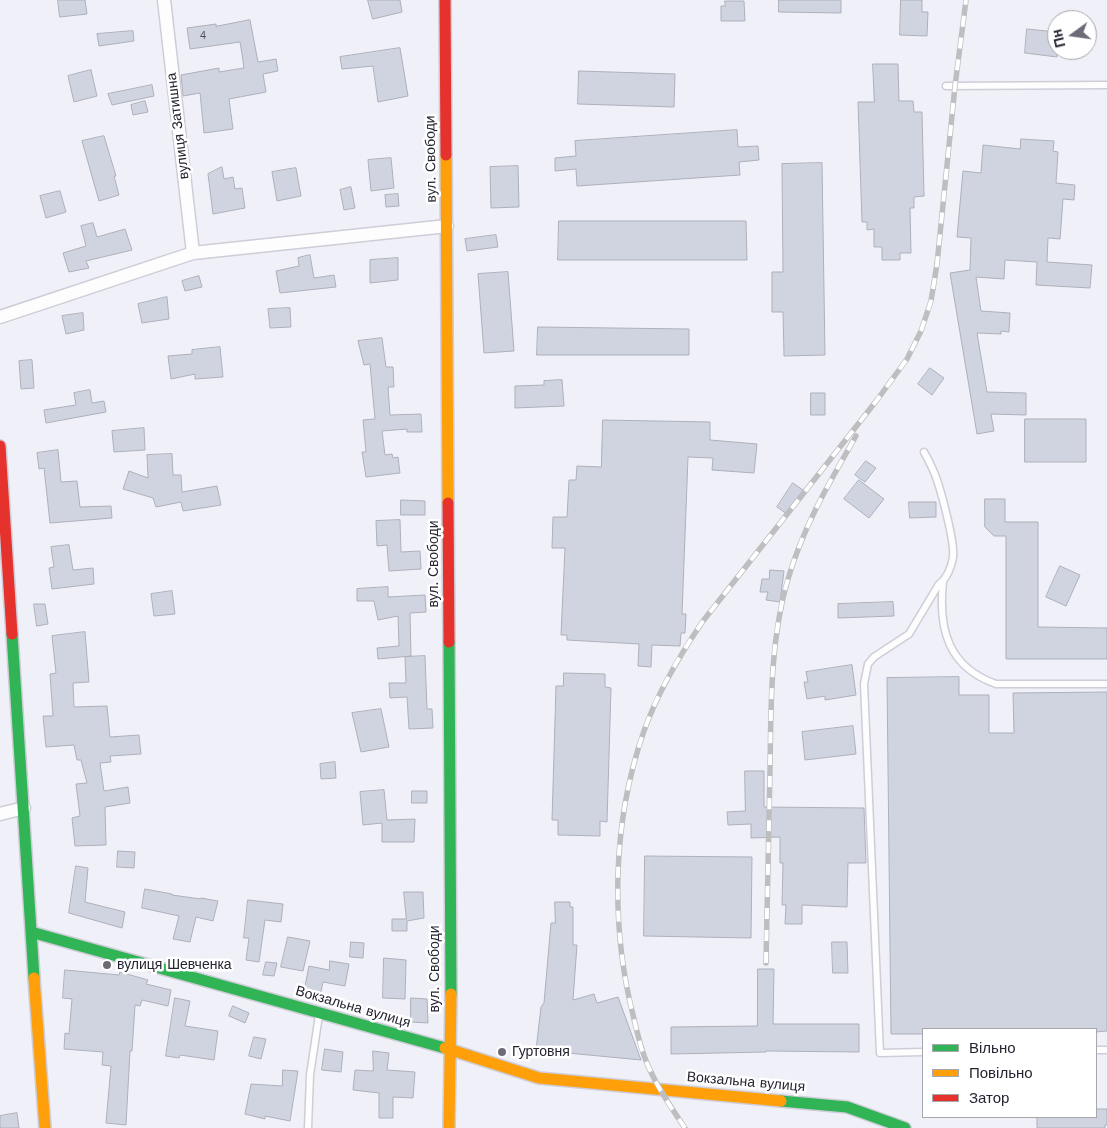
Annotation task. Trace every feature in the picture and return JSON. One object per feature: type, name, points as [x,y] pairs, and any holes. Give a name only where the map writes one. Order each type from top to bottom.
[{"type":"street","name":"вулиця Затишна","points":[[164,0],[193,253]]},
{"type":"street","name":"вул. Свободи","points":[[445,0],[451,1050],[449,1128]]},
{"type":"street","points":[[0,316],[193,253],[447,226]]},
{"type":"street","points":[[0,446],[2,503],[45,1128]]},
{"type":"street","points":[[0,814],[24,808]]},
{"type":"street","name":"Вокзальна вулиця","points":[[31,932],[451,1050],[539,1078],[847,1107],[905,1128]]},
{"type":"lane","points":[[946,86],[1107,85]]},
{"type":"lane","points":[[924,452],[937,481],[952,544],[953,555],[943,582],[942,619],[946,637],[961,662],[984,680],[996,684],[1107,684]]},
{"type":"lane","points":[[922,1052],[880,1053],[864,684],[868,664],[874,656],[909,634],[935,590],[943,582]]},
{"type":"lane","points":[[308,1128],[310,1075],[319,1013]]},
{"type":"building","points":[[58,0],[85,0],[87,14],[60,17]]},
{"type":"building","points":[[368,0],[400,0],[402,12],[373,19]]},
{"type":"building","points":[[779,0],[841,0],[841,13],[779,12]]},
{"type":"building","points":[[901,0],[922,0],[922,12],[928,12],[927,36],[900,35]]},
{"type":"building","points":[[725,1],[744,1],[745,21],[721,21],[721,6],[725,6]]},
{"type":"building","points":[[250,20],[258,62],[276,59],[278,71],[263,74],[266,92],[229,99],[233,129],[204,133],[200,93],[183,96],[181,75],[219,68],[219,72],[244,68],[242,54],[240,42],[190,49],[187,28],[216,24],[216,26]]},
{"type":"building","points":[[1027,29],[1047,31],[1047,56],[1025,53]]},
{"type":"building","points":[[133,31],[134,41],[99,46],[97,34]]},
{"type":"building","points":[[400,48],[408,96],[378,102],[373,66],[342,69],[340,57]]},
{"type":"building","points":[[873,64],[898,64],[899,101],[913,101],[914,112],[922,112],[924,196],[914,197],[914,208],[910,208],[911,253],[900,253],[900,260],[882,260],[882,247],[874,247],[874,229],[867,230],[867,222],[862,222],[858,102],[874,102]]},
{"type":"building","points":[[91,70],[97,96],[74,102],[68,76]]},
{"type":"building","points":[[579,71],[675,74],[674,107],[578,104]]},
{"type":"building","points":[[152,85],[154,96],[112,105],[108,94]]},
{"type":"building","points":[[145,101],[148,112],[133,115],[131,105]]},
{"type":"building","points":[[737,130],[738,147],[758,146],[759,160],[739,162],[740,175],[577,186],[576,169],[555,171],[555,158],[576,156],[575,141]]},
{"type":"building","points":[[104,136],[116,176],[114,176],[119,195],[99,201],[82,141]]},
{"type":"building","points":[[1021,139],[1054,141],[1053,151],[1058,152],[1056,183],[1075,185],[1074,200],[1063,199],[1060,239],[1048,238],[1047,262],[1092,265],[1090,288],[1036,285],[1037,262],[1005,260],[1004,279],[976,277],[981,311],[1010,313],[1009,332],[1001,331],[1001,334],[977,333],[987,392],[1026,393],[1026,415],[991,414],[994,431],[977,434],[950,273],[970,270],[971,238],[957,237],[963,171],[981,173],[983,145],[1020,149]]},
{"type":"building","points":[[391,158],[394,188],[371,191],[368,160]]},
{"type":"building","points":[[822,163],[825,355],[784,356],[783,312],[772,312],[772,272],[783,272],[782,164]]},
{"type":"building","points":[[518,166],[519,207],[491,208],[490,167]]},
{"type":"building","points":[[222,167],[224,179],[233,177],[235,189],[242,188],[245,208],[213,214],[208,174]]},
{"type":"building","points":[[296,168],[301,196],[277,201],[272,172]]},
{"type":"building","points":[[351,187],[355,208],[344,210],[340,190]]},
{"type":"building","points":[[60,191],[66,212],[46,218],[40,196]]},
{"type":"building","points":[[398,194],[399,206],[386,207],[385,195]]},
{"type":"building","points":[[559,221],[746,221],[747,260],[558,260]]},
{"type":"building","points":[[93,223],[97,237],[125,229],[132,250],[86,261],[89,268],[69,272],[63,253],[86,246],[81,226]]},
{"type":"building","points":[[496,235],[498,247],[467,251],[465,239]]},
{"type":"building","points":[[310,255],[314,278],[334,275],[336,287],[280,293],[276,271],[299,266],[298,258]]},
{"type":"building","points":[[398,258],[398,280],[370,283],[370,260]]},
{"type":"building","points":[[508,272],[514,351],[484,353],[478,274]]},
{"type":"building","points":[[199,276],[202,287],[185,291],[182,281]]},
{"type":"building","points":[[167,297],[169,319],[142,323],[138,304]]},
{"type":"building","points":[[290,308],[291,327],[270,328],[268,309]]},
{"type":"building","points":[[83,313],[84,330],[66,334],[62,316]]},
{"type":"building","points":[[538,327],[689,329],[689,355],[537,355]]},
{"type":"building","points":[[382,338],[386,367],[393,367],[394,387],[388,387],[390,415],[421,414],[422,432],[407,432],[407,429],[382,431],[385,455],[392,454],[393,458],[398,457],[400,473],[366,477],[362,452],[366,452],[363,420],[375,419],[370,364],[364,365],[358,341]]},
{"type":"building","points":[[220,347],[223,377],[195,379],[195,374],[171,379],[168,356],[192,354],[192,350]]},
{"type":"building","points":[[32,360],[34,388],[21,389],[19,361]]},
{"type":"building","points":[[930,368],[944,378],[932,395],[918,384]]},
{"type":"building","points":[[562,380],[564,406],[515,408],[515,386],[544,385],[544,381]]},
{"type":"building","points":[[90,390],[92,403],[104,401],[106,412],[46,423],[44,410],[76,405],[74,393]]},
{"type":"building","points":[[811,393],[825,393],[825,415],[811,415]]},
{"type":"building","points":[[1025,419],[1086,419],[1086,462],[1025,462]]},
{"type":"building","points":[[603,420],[710,422],[710,440],[757,444],[754,473],[712,470],[713,458],[688,457],[682,614],[686,614],[685,633],[681,633],[680,646],[652,645],[651,667],[638,666],[639,644],[567,640],[567,635],[561,635],[565,548],[552,548],[553,517],[567,517],[569,480],[576,480],[577,466],[601,467]]},
{"type":"building","points":[[144,428],[145,450],[114,452],[112,431]]},
{"type":"building","points":[[58,450],[61,482],[77,481],[80,507],[111,506],[112,518],[50,523],[44,468],[39,469],[37,453]]},
{"type":"building","points":[[172,454],[173,475],[181,475],[182,492],[217,486],[221,505],[183,511],[181,502],[156,507],[153,498],[123,489],[129,471],[148,478],[147,455]]},
{"type":"building","points":[[866,461],[876,468],[865,482],[855,475]]},
{"type":"building","points":[[859,480],[884,499],[869,518],[844,499]]},
{"type":"building","points":[[793,483],[803,490],[787,514],[777,507]]},
{"type":"building","points":[[985,499],[1005,499],[1005,522],[1038,522],[1038,627],[1107,628],[1107,659],[1006,659],[1006,536],[994,536],[985,527]]},
{"type":"building","points":[[401,500],[425,501],[425,515],[401,515]]},
{"type":"building","points":[[909,502],[936,502],[936,517],[910,518]]},
{"type":"building","points":[[400,520],[401,552],[420,551],[421,569],[389,571],[387,545],[377,546],[376,521]]},
{"type":"building","points":[[69,545],[73,570],[93,568],[94,584],[52,589],[49,568],[54,567],[51,547]]},
{"type":"building","points":[[1060,566],[1080,575],[1066,606],[1046,597]]},
{"type":"building","points":[[770,570],[784,571],[780,602],[766,600],[768,592],[760,592],[762,579],[769,579]]},
{"type":"building","points":[[388,587],[388,597],[425,595],[426,612],[410,613],[411,656],[378,659],[377,648],[399,646],[398,616],[378,620],[374,601],[357,601],[357,589]]},
{"type":"building","points":[[172,591],[175,614],[154,616],[151,594]]},
{"type":"building","points":[[893,602],[894,616],[838,618],[838,604]]},
{"type":"building","points":[[34,604],[45,604],[48,624],[37,626]]},
{"type":"building","points":[[85,632],[89,682],[73,683],[74,707],[107,706],[110,737],[139,735],[141,754],[110,756],[111,762],[100,763],[104,791],[128,787],[130,803],[105,807],[106,845],[75,846],[72,818],[80,816],[76,784],[87,783],[81,760],[77,760],[74,745],[46,747],[43,716],[53,716],[50,674],[56,673],[52,636]]},
{"type":"building","points":[[425,656],[427,709],[432,709],[433,728],[409,729],[407,697],[390,698],[389,683],[406,683],[405,657]]},
{"type":"building","points":[[852,665],[856,695],[825,700],[825,696],[807,699],[804,682],[808,682],[806,672]]},
{"type":"building","points":[[564,673],[605,674],[605,687],[611,688],[607,822],[600,821],[600,836],[558,835],[558,820],[552,820],[556,686],[563,686]]},
{"type":"building","points":[[959,677],[959,695],[989,695],[989,733],[1014,733],[1013,693],[1107,692],[1107,1031],[1097,1032],[1097,1028],[922,1028],[922,1034],[891,1034],[887,678]]},
{"type":"building","points":[[381,709],[389,747],[361,752],[352,713]]},
{"type":"building","points":[[853,726],[856,754],[805,760],[802,732]]},
{"type":"building","points":[[335,762],[336,778],[321,779],[320,764]]},
{"type":"building","points":[[745,771],[764,771],[764,807],[864,808],[866,863],[848,863],[847,907],[802,905],[802,924],[785,924],[786,905],[782,905],[783,863],[780,863],[780,837],[751,838],[751,824],[728,825],[727,812],[745,811]]},
{"type":"building","points":[[384,790],[387,820],[415,819],[414,842],[382,842],[382,823],[363,825],[360,792]]},
{"type":"building","points":[[412,791],[427,791],[427,803],[412,803]]},
{"type":"building","points":[[118,851],[135,852],[134,868],[117,867]]},
{"type":"building","points":[[645,856],[752,857],[751,938],[644,936]]},
{"type":"building","points":[[76,866],[88,868],[85,902],[125,912],[122,928],[69,913]]},
{"type":"building","points":[[145,889],[172,895],[218,901],[213,921],[196,917],[190,942],[173,939],[179,916],[142,908]]},
{"type":"building","points":[[404,892],[423,892],[424,918],[407,921],[407,931],[392,931],[392,919],[406,919]]},
{"type":"building","points":[[248,900],[283,904],[281,922],[265,920],[259,962],[246,960],[249,938],[244,938]]},
{"type":"building","points":[[555,902],[570,902],[570,907],[573,907],[573,945],[577,945],[573,1000],[594,994],[597,1003],[618,997],[641,1060],[536,1050],[541,1007],[544,1003],[551,923],[555,923]]},
{"type":"building","points":[[288,937],[310,941],[303,971],[281,967]]},
{"type":"building","points":[[351,942],[364,943],[363,958],[350,957]]},
{"type":"building","points":[[832,942],[847,942],[848,973],[833,973]]},
{"type":"building","points":[[384,958],[406,960],[405,999],[383,998]]},
{"type":"building","points":[[330,961],[349,964],[345,986],[323,982],[320,996],[304,991],[309,966],[329,970]]},
{"type":"building","points":[[266,962],[277,963],[274,976],[263,975]]},
{"type":"building","points":[[758,969],[774,969],[773,1024],[859,1024],[859,1052],[766,1051],[671,1054],[671,1027],[757,1026]]},
{"type":"building","points":[[65,970],[119,975],[120,972],[148,980],[146,984],[171,990],[168,1006],[142,1000],[140,1006],[135,1005],[132,1051],[130,1051],[126,1125],[106,1123],[111,1066],[102,1065],[103,1052],[64,1049],[65,1033],[69,1034],[72,999],[63,998]]},
{"type":"building","points":[[175,998],[190,1001],[185,1026],[218,1031],[214,1060],[180,1055],[179,1058],[166,1056]]},
{"type":"building","points":[[411,998],[427,999],[428,1023],[411,1022]]},
{"type":"building","points":[[233,1006],[249,1013],[245,1023],[229,1016]]},
{"type":"building","points":[[254,1037],[266,1039],[261,1059],[249,1056]]},
{"type":"building","points":[[325,1049],[343,1052],[341,1072],[322,1070]]},
{"type":"building","points":[[373,1051],[389,1053],[387,1070],[415,1072],[413,1098],[393,1097],[393,1118],[379,1118],[379,1093],[353,1090],[355,1070],[373,1071]]},
{"type":"building","points":[[283,1070],[298,1071],[290,1121],[265,1116],[265,1119],[245,1114],[251,1084],[282,1086]]},
{"type":"building","points":[[1097,1109],[1107,1109],[1107,1125],[1105,1125],[1105,1128],[1037,1128],[1037,1118],[1097,1118]]},
{"type":"building","points":[[17,1113],[19,1128],[0,1128],[0,1116]]},
{"type":"railway","points":[[685,1128],[662,1092],[645,1058],[640,1045],[626,984],[618,911],[618,874],[620,838],[633,766],[656,702],[694,634],[877,400],[907,359],[921,331],[931,301],[937,264],[955,86],[966,0]]},
{"type":"railway","points":[[766,963],[771,698],[782,602],[794,559],[809,522],[856,436]]},
{"type":"traffic: fast","points":[[12,634],[34,978]]},
{"type":"traffic: fast","points":[[449,642],[451,994]]},
{"type":"traffic: fast","points":[[31,932],[445,1048]]},
{"type":"traffic: fast","points":[[781,1101],[847,1107],[905,1128]]},
{"type":"traffic: slow","points":[[446,155],[448,503]]},
{"type":"traffic: slow","points":[[34,978],[45,1128]]},
{"type":"traffic: slow","points":[[449,1128],[451,994]]},
{"type":"traffic: slow","points":[[445,1048],[539,1078],[781,1101]]},
{"type":"traffic: jam","points":[[445,0],[446,155]]},
{"type":"traffic: jam","points":[[0,446],[12,634]]},
{"type":"traffic: jam","points":[[448,503],[449,642]]},
{"type":"place","name":"вулиця Шевченка","points":[[107,965]]},
{"type":"place","name":"Гуртовня","points":[[502,1052]]}]
